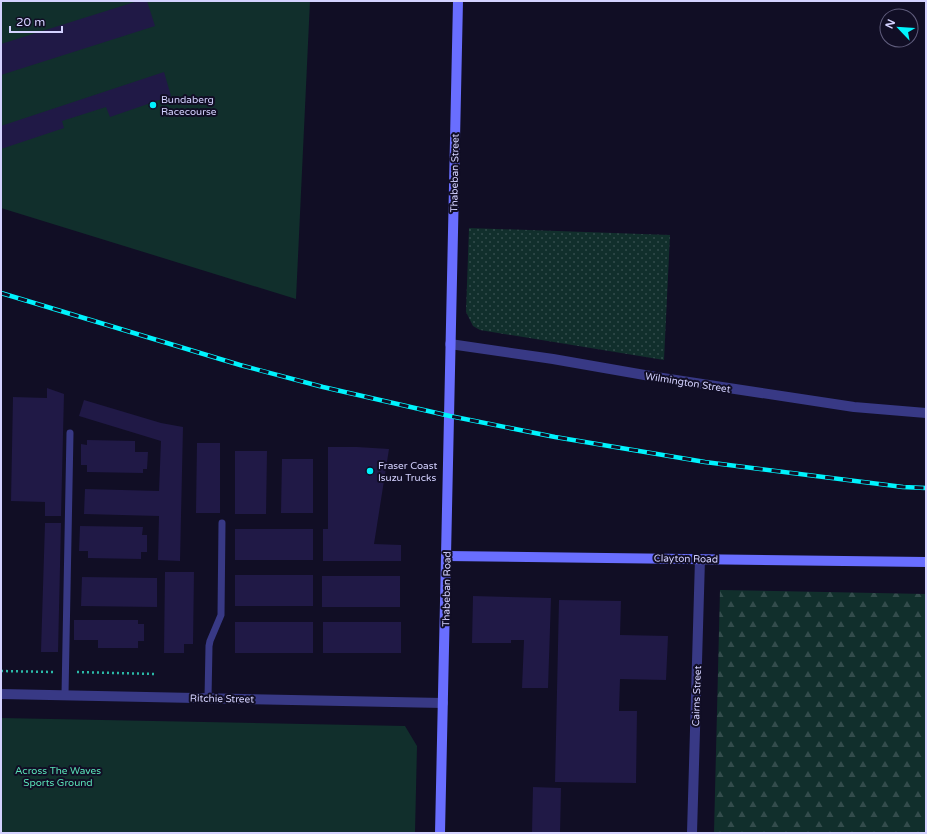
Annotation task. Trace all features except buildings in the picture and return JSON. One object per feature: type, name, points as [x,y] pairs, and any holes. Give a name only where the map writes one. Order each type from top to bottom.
[{"type":"street","name":"Thabeban Street","points":[[450,344],[458,1]]},
{"type":"street","name":"Wilmington Street","points":[[450,344],[854,407],[926,413]]},
{"type":"street","name":"Thabeban Road","points":[[440,833],[450,416],[450,344]]},
{"type":"street","name":"Clayton Road","points":[[446,556],[926,562]]},
{"type":"street","name":"Cairns Street","points":[[692,833],[700,558]]},
{"type":"street","name":"Ritchie Street","points":[[1,694],[443,703]]},
{"type":"lane","points":[[65,695],[70,433]]},
{"type":"lane","points":[[208,698],[209,646],[221,615],[222,523]]},
{"type":"green space","name":"Bundaberg Racecourse","points":[[1,1],[310,1],[296,299],[1,208]]},
{"type":"green space","points":[[469,228],[670,235],[664,360],[480,330],[473,326],[466,312]]},
{"type":"green space","points":[[720,590],[926,594],[926,833],[714,833]]},
{"type":"green space","name":"Across The Waves Sports Ground","points":[[1,718],[405,726],[417,746],[415,833],[1,833]]},
{"type":"railway","points":[[1,293],[240,365],[323,387],[450,416],[555,437],[705,462],[903,487],[926,488]]},
{"type":"place","name":"Bundaberg Racecourse","points":[[153,105]]},
{"type":"place","name":"Fraser Coast Isuzu Trucks","points":[[370,471]]}]
